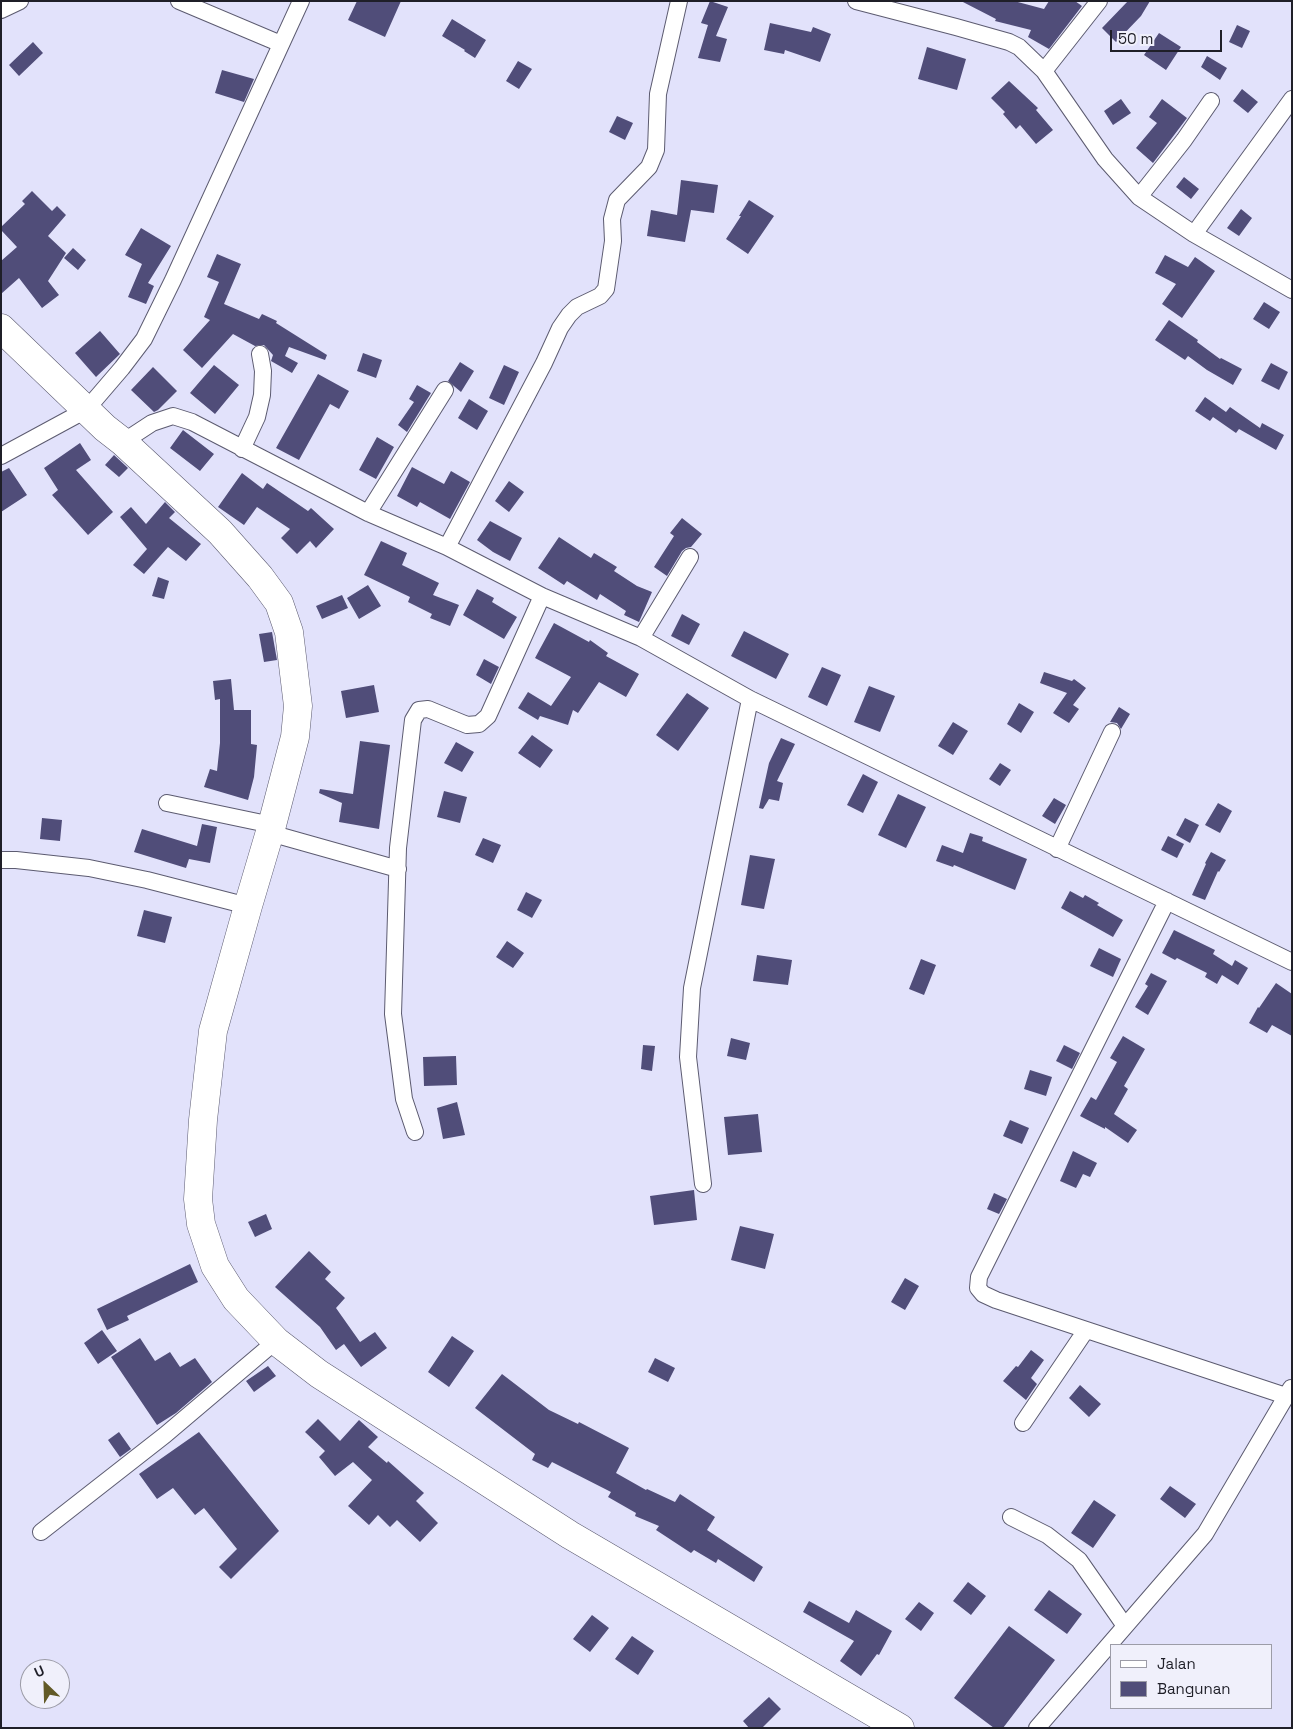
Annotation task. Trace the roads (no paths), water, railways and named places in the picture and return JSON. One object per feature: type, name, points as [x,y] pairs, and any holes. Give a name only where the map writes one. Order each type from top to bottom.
[{"type":"highway","points":[[1,328],[86,410],[220,532],[260,577],[278,603],[289,632],[296,675],[298,706],[295,737],[271,829],[213,1031],[203,1120],[198,1199],[201,1224],[215,1266],[236,1299],[276,1341],[319,1374],[570,1535],[900,1728]]},
{"type":"street","points":[[1,10],[20,1]]},
{"type":"street","points":[[179,1],[281,44]]},
{"type":"street","points":[[1,456],[86,410],[144,339],[159,311],[301,1]]},
{"type":"street","points":[[447,547],[544,363],[560,328],[577,307],[600,296],[606,290],[613,241],[612,219],[616,200],[649,167],[656,150],[658,94],[679,1]]},
{"type":"street","points":[[856,1],[1009,42],[1019,47],[1044,70],[1105,159],[1139,197],[1194,234],[1292,290]]},
{"type":"street","points":[[1044,70],[1099,1]]},
{"type":"street","points":[[1194,234],[1292,99]]},
{"type":"street","points":[[1139,197],[1184,140],[1211,101]]},
{"type":"street","points":[[242,449],[257,417],[262,395],[263,371],[260,354]]},
{"type":"street","points":[[368,513],[446,390]]},
{"type":"street","points":[[123,442],[152,423],[172,416],[192,422],[368,513],[447,547],[542,596],[641,638],[750,699],[1292,962]]},
{"type":"street","points":[[641,638],[690,557]]},
{"type":"street","points":[[415,1132],[404,1099],[393,1014],[398,848],[413,720],[419,710],[428,709],[467,725],[479,724],[488,716],[542,596]]},
{"type":"street","points":[[704,1184],[688,1057],[692,988],[750,699]]},
{"type":"street","points":[[1057,849],[1112,732]]},
{"type":"street","points":[[167,803],[271,829],[398,869]]},
{"type":"street","points":[[1,860],[89,868],[147,880],[248,906]]},
{"type":"street","points":[[1110,1644],[1205,1534],[1289,1391],[1086,1330],[996,1300],[983,1294],[978,1288],[980,1277],[1168,901]]},
{"type":"street","points":[[1023,1423],[1086,1330]]},
{"type":"street","points":[[41,1532],[165,1435],[276,1341]]},
{"type":"street","points":[[1011,1517],[1047,1536],[1079,1560],[1126,1626]]},
{"type":"street","points":[[1037,1728],[1110,1644]]}]
